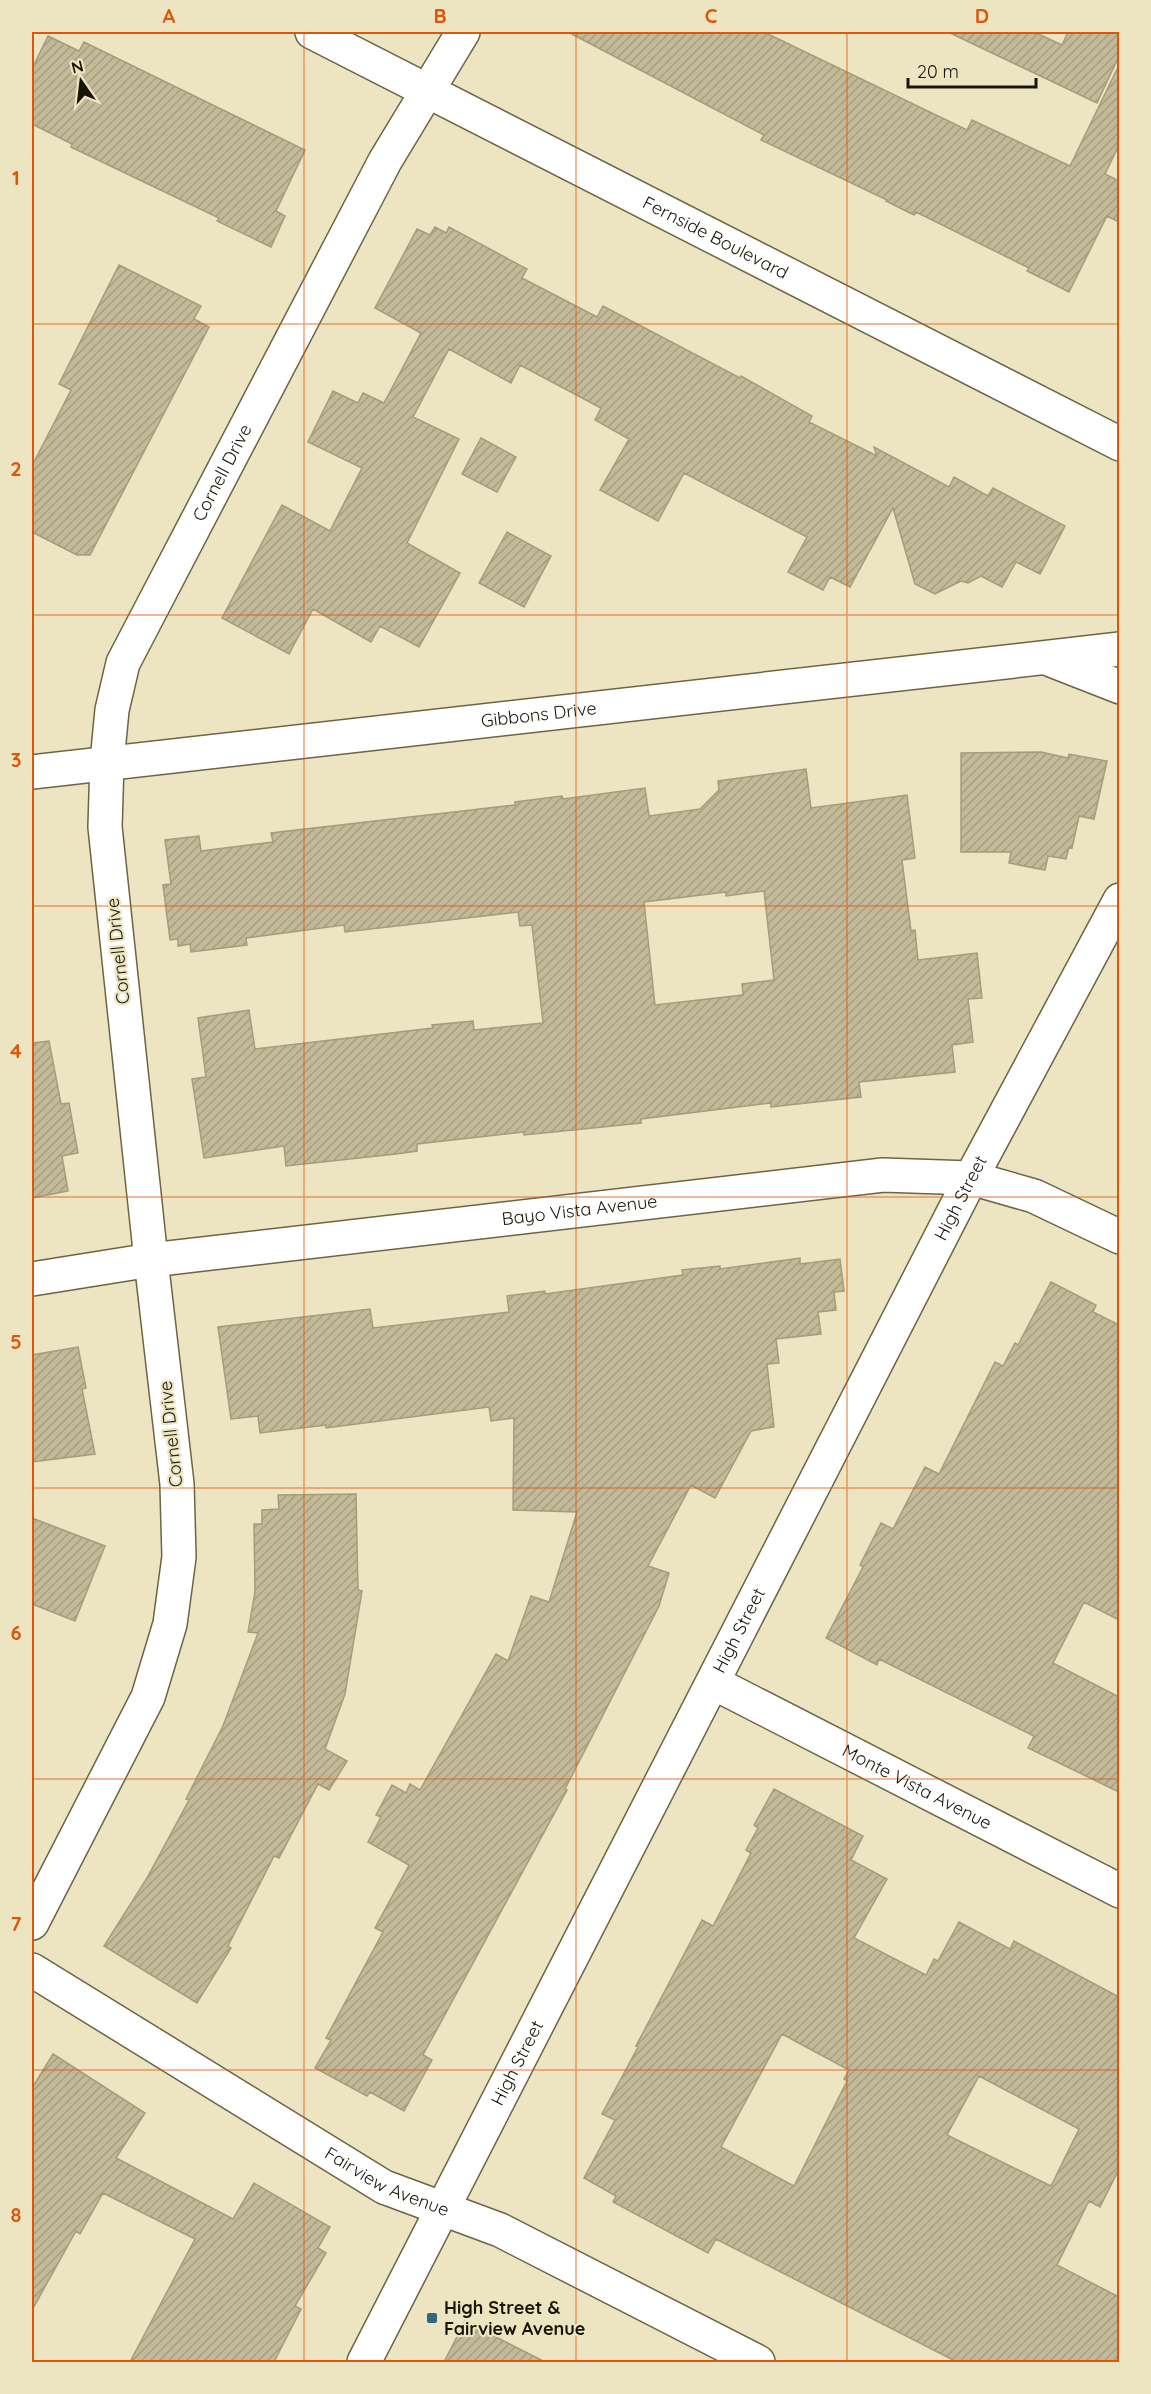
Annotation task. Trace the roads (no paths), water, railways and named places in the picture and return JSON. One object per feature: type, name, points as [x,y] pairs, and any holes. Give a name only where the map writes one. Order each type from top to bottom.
[{"type":"street","name":"Fernside Boulevard","points":[[312,32],[1119,444]]},
{"type":"street","name":"Cornell Drive","points":[[32,1923],[148,1697],[170,1624],[179,1557],[177,1484],[105,827],[107,762],[112,710],[123,663],[385,160],[463,32]]},
{"type":"street","name":"Gibbons Drive","points":[[32,772],[1119,650]]},
{"type":"street","name":"Gibbons Drive","points":[[1046,658],[1119,687]]},
{"type":"street","name":"High Street","points":[[364,2362],[971,1178],[1119,900]]},
{"type":"street","name":"Bayo Vista Avenue","points":[[32,1279],[151,1260],[883,1175],[971,1178],[1034,1196],[1119,1237]]},
{"type":"street","name":"Monte Vista Avenue","points":[[714,1683],[1119,1891]]},
{"type":"street","name":"Fairview Avenue","points":[[32,1970],[384,2187],[500,2230],[758,2362]]},
{"type":"place","name":"High Street & Fairview Avenue","points":[[432,2318]]}]
